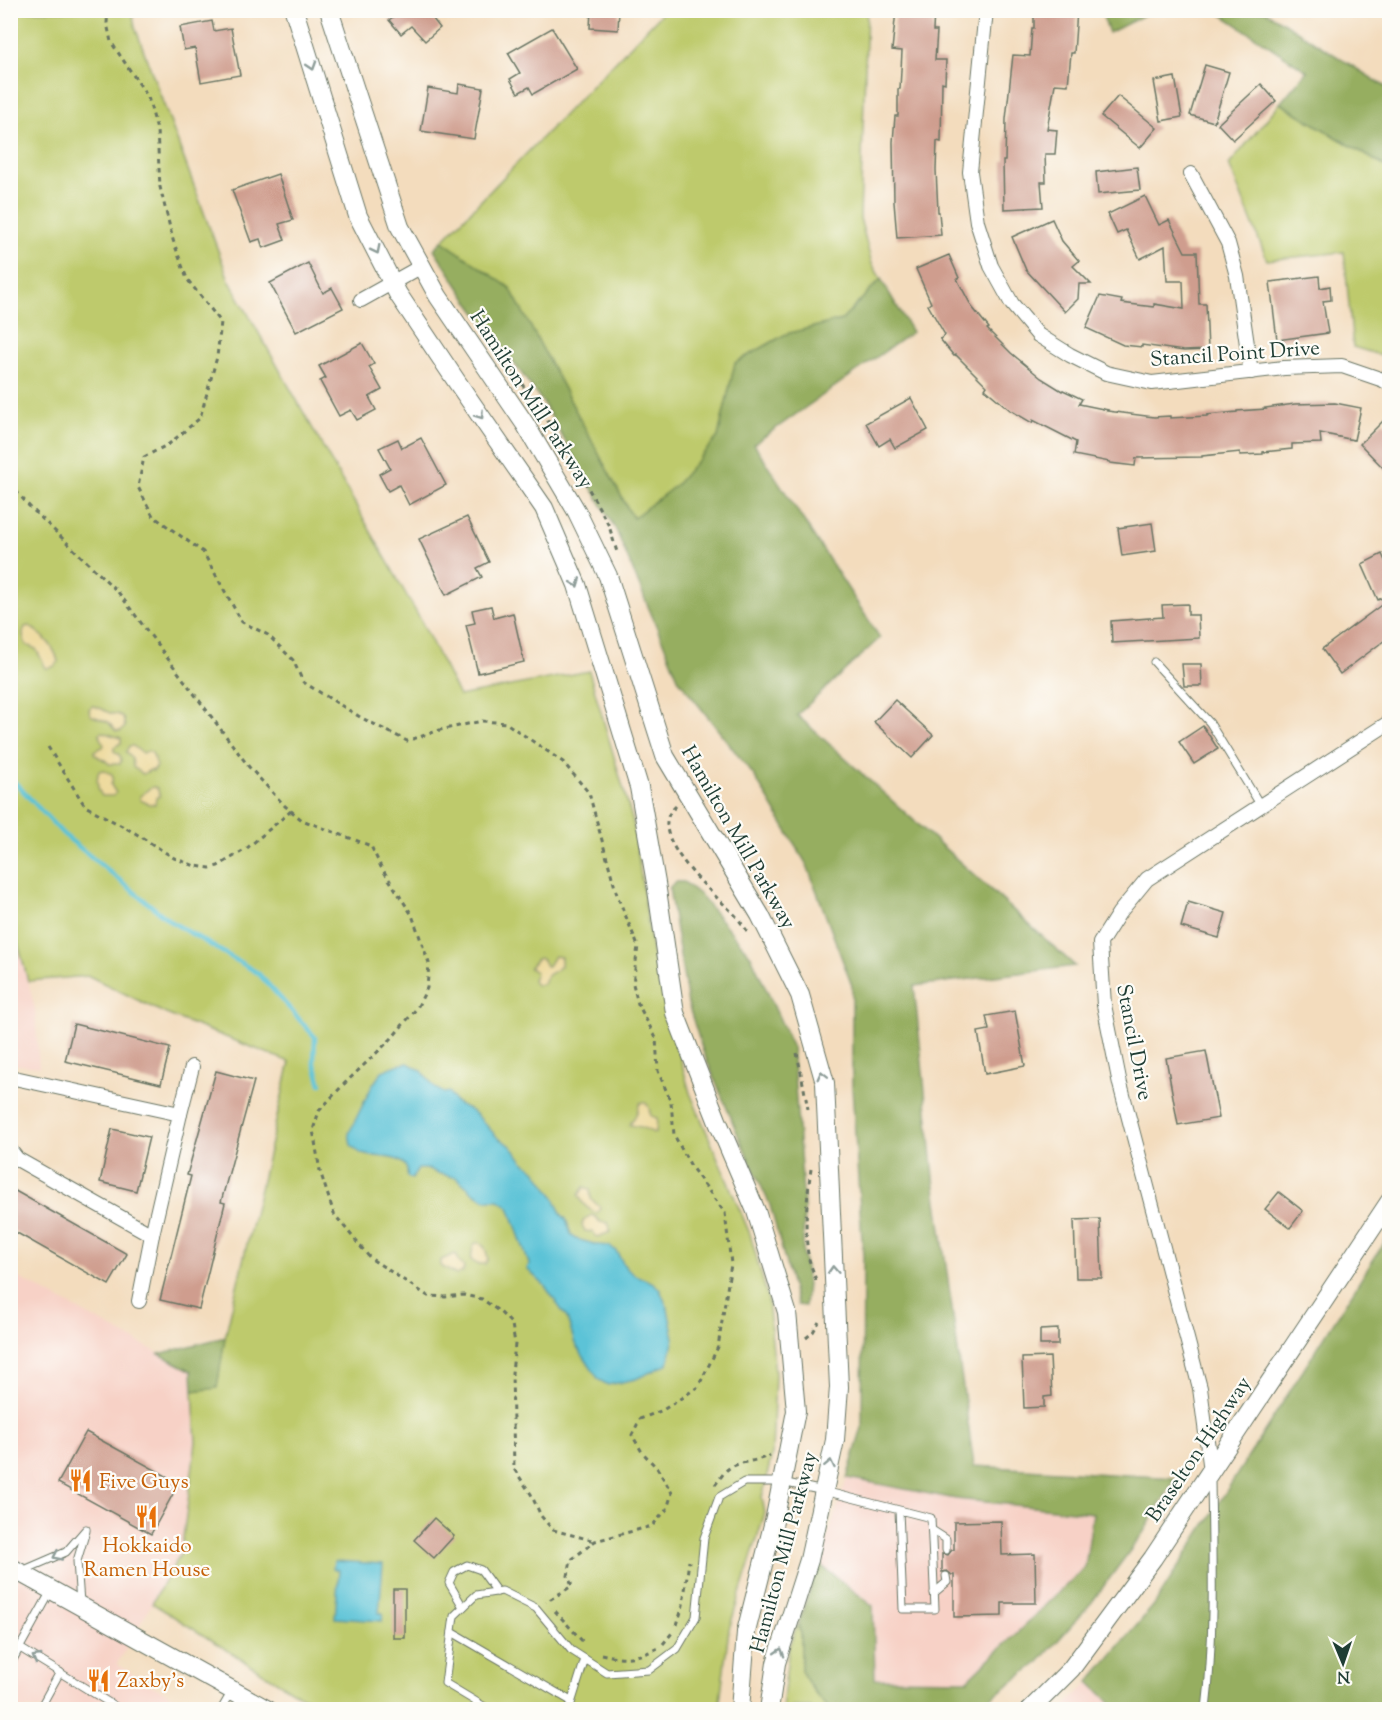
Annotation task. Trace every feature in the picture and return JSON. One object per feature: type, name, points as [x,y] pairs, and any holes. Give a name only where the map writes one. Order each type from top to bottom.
[{"type":"street","name":"Hamilton Mill Parkway","points":[[294,10],[358,216],[398,294],[544,508],[577,585],[639,787],[675,1013],[756,1211],[787,1312],[796,1411],[775,1517],[746,1632],[740,1710]]},
{"type":"street","name":"Hamilton Mill Parkway","points":[[329,10],[400,227],[438,296],[525,423],[577,512],[608,576],[665,756],[760,915],[800,995],[825,1083],[839,1387],[835,1440],[809,1560],[776,1663],[769,1710]]},
{"type":"street","name":"Stancil Point Drive","points":[[986,10],[970,172],[977,222],[991,266],[1012,304],[1038,335],[1070,355],[1106,373],[1152,384],[1251,372],[1342,366],[1386,382]]},
{"type":"street","points":[[1191,174],[1228,243],[1237,276],[1251,372]]},
{"type":"street","points":[[361,300],[422,266]]},
{"type":"street","name":"Stancil Drive","points":[[1211,1471],[1200,1388],[1120,1084],[1104,1005],[1100,943],[1119,914],[1148,879],[1389,722]]},
{"type":"street","points":[[139,1300],[192,1067]]},
{"type":"street","points":[[10,1077],[180,1114]]},
{"type":"street","points":[[10,1150],[17,1159],[153,1235]]},
{"type":"street","name":"Braselton Highway","points":[[1030,1710],[1071,1669],[1153,1558],[1389,1201]]},
{"type":"street","points":[[15,1569],[268,1710]]},
{"type":"lane","points":[[1386,382],[1389,364]]},
{"type":"lane","points":[[1154,662],[1210,723],[1261,806]]},
{"type":"lane","points":[[1206,1710],[1210,1676],[1213,1587],[1211,1471]]},
{"type":"lane","points":[[490,1710],[445,1683],[454,1616],[476,1595],[502,1591],[536,1608],[571,1650],[607,1673],[648,1670],[677,1649],[696,1617],[704,1538],[719,1497],[744,1482],[782,1482],[824,1491],[931,1518],[935,1609],[903,1609],[899,1510]]},
{"type":"lane","points":[[15,1569],[66,1552],[86,1529],[77,1561],[80,1605]]},
{"type":"lane","points":[[932,1530],[946,1539],[946,1550]]},
{"type":"lane","points":[[463,1607],[448,1583],[454,1572],[467,1565],[481,1570],[496,1592]]},
{"type":"lane","points":[[934,1593],[947,1582],[946,1576]]},
{"type":"lane","points":[[12,1661],[52,1590]]},
{"type":"lane","points":[[452,1632],[571,1701]]},
{"type":"lane","points":[[20,1648],[122,1708],[121,1710]]},
{"type":"lane","points":[[569,1710],[585,1659]]},
{"type":"lane","points":[[39,1710],[60,1672]]},
{"type":"lane","points":[[221,1710],[233,1690]]},
{"type":"path","points":[[108,10],[107,23],[111,42],[148,97],[157,130],[160,187],[172,240],[187,279],[221,322],[217,357],[200,418],[169,444],[144,457],[138,487],[153,516],[203,552],[242,622],[268,635],[293,660],[303,682],[360,717],[407,741],[440,730],[482,721],[506,723],[563,762],[589,793],[617,895],[638,946],[633,984],[638,1004],[656,1038],[658,1071],[671,1102],[674,1135],[692,1168],[725,1214],[731,1264],[718,1347],[698,1387],[663,1410],[640,1419],[632,1435],[642,1452],[657,1468],[672,1493],[667,1509],[652,1526],[595,1541],[571,1560],[568,1575],[572,1586],[545,1602],[560,1615],[587,1647]]},
{"type":"path","points":[[10,484],[29,506],[118,592],[249,767],[302,820],[371,846],[381,867],[412,915],[429,963],[427,988],[417,1008],[391,1039],[319,1111],[313,1130],[320,1171],[334,1214],[370,1258],[428,1296],[445,1297],[464,1294],[482,1299],[512,1324],[515,1344],[512,1372],[514,1469],[531,1494],[541,1516],[553,1530],[595,1541]]},
{"type":"path","points":[[48,747],[85,806],[135,833],[174,858],[195,866],[210,868],[218,866],[246,849],[291,811]]},
{"type":"path","points":[[676,806],[668,815],[666,826],[681,859],[713,895],[737,917],[750,935]]},
{"type":"path","points":[[796,1044],[808,1110]]},
{"type":"path","points":[[811,1166],[806,1231],[808,1256],[817,1286]]},
{"type":"path","points":[[805,1340],[813,1332],[820,1319]]},
{"type":"path","points":[[714,1487],[728,1468],[745,1462],[762,1460],[771,1455]]},
{"type":"path","points":[[599,1654],[619,1658],[641,1656],[660,1647],[676,1628],[683,1605],[689,1559]]},
{"type":"shaded area","points":[[11,913],[35,1009],[39,1067],[11,1064]]},
{"type":"shaded area","points":[[10,1273],[192,1371],[196,1442],[181,1553],[117,1664],[143,1681],[198,1709],[11,1709]]},
{"type":"shaded area","points":[[847,1478],[956,1499],[1093,1512],[1085,1567],[968,1680],[875,1679],[872,1606],[819,1564]]},
{"type":"shaded area","points":[[1089,1682],[1117,1709],[1061,1710]]},
{"type":"green space","points":[[1101,10],[1152,11],[1109,33]]},
{"type":"green space","points":[[10,11],[132,11],[135,27],[229,280],[420,619],[459,696],[589,671],[633,822],[654,964],[690,1093],[750,1234],[768,1299],[775,1374],[772,1454],[762,1497],[765,1513],[729,1629],[719,1709],[330,1709],[292,1691],[152,1603],[181,1553],[196,1442],[193,1391],[217,1387],[225,1337],[290,1062],[166,1014],[89,976],[28,981],[10,913]]},
{"type":"green space","points":[[664,11],[867,11],[860,218],[872,264],[881,279],[842,320],[786,334],[735,363],[718,437],[675,486],[633,518],[510,288],[442,241]]},
{"type":"green space","points":[[1216,11],[1265,11],[1389,89],[1389,169],[1280,103],[1307,71]]},
{"type":"green space","points":[[1280,103],[1389,169],[1389,358],[1353,347],[1344,252],[1267,260],[1229,165]]},
{"type":"green space","points":[[442,241],[510,288],[633,518],[675,486],[718,437],[735,363],[786,334],[842,320],[881,279],[912,332],[754,444],[880,638],[797,715],[1075,966],[914,986],[935,1187],[974,1466],[1176,1478],[1143,1533],[1092,1602],[1039,1662],[976,1709],[830,1709],[816,1695],[801,1671],[801,1633],[798,1624],[819,1564],[873,1606],[875,1679],[968,1680],[1085,1567],[1093,1513],[956,1499],[847,1478],[862,1428],[863,1256],[852,1087],[852,986],[807,865],[755,777],[679,680],[616,530],[542,401],[468,301],[434,249]]},
{"type":"green space","points":[[675,882],[684,882],[700,895],[751,956],[792,1046],[804,1206],[803,1254],[807,1283],[805,1306],[797,1305],[770,1205],[703,1051],[688,1004],[669,888]]},
{"type":"green space","points":[[1389,1235],[1389,1709],[1117,1709],[1089,1682],[1154,1605]]},
{"type":"green space","points":[[225,1337],[217,1388],[193,1391],[192,1371],[159,1354]]},
{"type":"green space","points":[[798,1624],[801,1633],[801,1671],[816,1695],[830,1709],[789,1707],[782,1710],[789,1646]]},
{"type":"sand","points":[[29,626],[44,637],[51,646],[58,662],[54,666],[46,668],[36,649],[26,645],[23,632],[25,627]]},
{"type":"sand","points":[[92,706],[123,717],[125,727],[121,731],[116,731],[108,722],[90,715],[89,709]]},
{"type":"sand","points":[[99,733],[121,738],[121,743],[114,747],[114,751],[121,758],[120,764],[109,764],[94,753],[104,745]]},
{"type":"sand","points":[[129,746],[133,746],[142,753],[149,751],[152,753],[157,766],[153,771],[150,770],[143,774],[133,767],[132,758],[126,752]]},
{"type":"sand","points":[[99,771],[112,774],[111,785],[116,793],[113,796],[102,796],[99,791],[98,777]]},
{"type":"sand","points":[[154,787],[157,788],[160,796],[156,798],[155,804],[140,800],[140,796]]},
{"type":"sand","points":[[554,956],[561,957],[561,966],[548,975],[543,984],[536,985],[533,980],[536,972],[529,968],[540,958],[548,966]]},
{"type":"sand","points":[[643,1102],[648,1106],[651,1116],[657,1118],[654,1133],[630,1125],[640,1103]]},
{"type":"sand","points":[[584,1187],[590,1189],[591,1199],[600,1207],[597,1213],[586,1206],[580,1198],[579,1195]]},
{"type":"sand","points":[[592,1215],[600,1222],[608,1223],[610,1232],[598,1237],[593,1232],[585,1231],[582,1225]]},
{"type":"sand","points":[[480,1243],[485,1248],[488,1259],[485,1264],[477,1264],[471,1260],[473,1245]]},
{"type":"sand","points":[[455,1254],[464,1267],[463,1272],[456,1275],[441,1266],[441,1260]]},
{"type":"water","points":[[408,1063],[422,1071],[435,1088],[444,1093],[449,1092],[455,1102],[475,1113],[498,1138],[510,1145],[524,1162],[535,1170],[553,1195],[571,1234],[576,1239],[610,1246],[616,1251],[626,1268],[635,1275],[654,1283],[660,1290],[668,1309],[674,1338],[668,1364],[636,1379],[608,1385],[599,1380],[575,1344],[567,1318],[545,1286],[527,1269],[529,1264],[509,1207],[499,1200],[486,1200],[457,1178],[429,1169],[418,1169],[412,1179],[407,1177],[407,1169],[398,1160],[362,1154],[351,1145],[349,1133],[382,1071]]},
{"type":"water","points":[[334,1561],[383,1564],[379,1613],[383,1613],[382,1621],[335,1618],[339,1570],[333,1569]]},
{"type":"building","points":[[402,10],[442,10],[433,19],[440,28],[425,41],[411,26],[401,34],[389,20]]},
{"type":"building","points":[[591,10],[619,10],[618,30],[590,28]]},
{"type":"building","points":[[896,10],[934,10],[933,31],[937,31],[935,60],[946,60],[945,83],[942,82],[941,142],[937,141],[936,170],[941,235],[897,238],[893,142],[895,116],[898,116],[902,51],[892,50]]},
{"type":"building","points":[[1034,10],[1077,10],[1074,53],[1071,53],[1068,85],[1055,84],[1047,129],[1057,130],[1055,154],[1045,154],[1046,182],[1041,182],[1043,207],[1004,209],[1003,161],[1005,161],[1006,119],[1013,55],[1030,56]]},
{"type":"building","points":[[212,21],[214,31],[231,28],[240,75],[201,82],[195,48],[184,50],[180,27]]},
{"type":"building","points":[[552,28],[577,69],[533,94],[529,87],[518,93],[510,79],[520,73],[508,53]]},
{"type":"building","points":[[1205,65],[1229,72],[1214,122],[1190,115]]},
{"type":"building","points":[[1175,77],[1182,117],[1161,121],[1154,81]]},
{"type":"building","points":[[459,84],[483,88],[474,139],[421,131],[428,88],[458,93]]},
{"type":"building","points":[[1261,84],[1276,101],[1233,140],[1218,124]]},
{"type":"building","points":[[1118,96],[1157,128],[1140,148],[1101,116]]},
{"type":"building","points":[[1137,167],[1140,190],[1098,194],[1096,172]]},
{"type":"building","points":[[278,174],[293,220],[279,224],[285,240],[263,248],[260,239],[251,242],[232,190]]},
{"type":"building","points":[[1145,196],[1159,225],[1169,220],[1185,252],[1197,252],[1199,304],[1206,304],[1208,350],[1184,351],[1142,345],[1142,347],[1123,345],[1086,328],[1100,296],[1122,300],[1121,303],[1154,307],[1154,304],[1184,309],[1183,281],[1167,281],[1165,246],[1140,259],[1126,230],[1117,234],[1108,214]]},
{"type":"building","points":[[1052,219],[1062,241],[1079,261],[1073,266],[1091,284],[1079,284],[1078,299],[1065,312],[1026,270],[1012,237]]},
{"type":"building","points":[[949,255],[959,278],[957,279],[972,307],[989,328],[987,329],[1041,378],[1062,391],[1082,399],[1079,404],[1107,411],[1154,417],[1170,416],[1170,418],[1207,416],[1295,404],[1335,403],[1361,408],[1354,440],[1320,433],[1321,443],[1292,444],[1292,449],[1263,452],[1263,454],[1240,455],[1240,452],[1202,457],[1136,458],[1135,466],[1074,455],[1076,442],[1033,420],[1032,423],[1010,410],[985,389],[987,386],[956,355],[954,356],[940,339],[945,335],[928,305],[931,303],[916,269]]},
{"type":"building","points":[[308,263],[323,293],[332,288],[343,308],[296,332],[270,283]]},
{"type":"building","points":[[1319,276],[1320,288],[1330,286],[1331,300],[1323,301],[1328,333],[1277,340],[1270,282]]},
{"type":"building","points":[[362,343],[374,364],[369,367],[382,390],[369,397],[376,410],[357,420],[351,410],[339,416],[320,381],[326,378],[319,366]]},
{"type":"building","points":[[911,398],[928,430],[895,448],[890,439],[879,446],[866,423]]},
{"type":"building","points":[[1383,421],[1389,427],[1389,474],[1360,444]]},
{"type":"building","points":[[421,438],[446,485],[409,505],[399,485],[388,491],[379,474],[390,468],[379,448],[398,439],[402,448]]},
{"type":"building","points":[[467,517],[489,562],[477,568],[482,577],[446,595],[419,539]]},
{"type":"building","points":[[1152,523],[1156,551],[1122,556],[1118,528]]},
{"type":"building","points":[[1382,554],[1389,570],[1389,594],[1378,600],[1362,564]]},
{"type":"building","points":[[1384,603],[1389,611],[1389,637],[1340,674],[1322,649]]},
{"type":"building","points":[[1188,604],[1188,615],[1198,615],[1199,638],[1112,643],[1111,621],[1163,617],[1162,605]]},
{"type":"building","points":[[491,606],[494,618],[513,613],[524,662],[478,673],[466,625],[475,623],[472,610]]},
{"type":"building","points":[[1182,664],[1201,664],[1202,686],[1184,686]]},
{"type":"building","points":[[895,700],[933,735],[912,758],[874,722]]},
{"type":"building","points":[[1203,726],[1218,749],[1194,764],[1179,742]]},
{"type":"building","points":[[1188,902],[1226,913],[1219,938],[1181,927]]},
{"type":"building","points":[[1015,1011],[1025,1066],[985,1074],[978,1032],[989,1030],[986,1016]]},
{"type":"building","points":[[74,1024],[170,1048],[161,1084],[65,1061]]},
{"type":"building","points":[[1206,1051],[1219,1118],[1178,1125],[1166,1058]]},
{"type":"building","points":[[216,1071],[254,1081],[221,1202],[225,1203],[199,1309],[160,1300],[191,1176],[187,1175]]},
{"type":"building","points":[[112,1129],[149,1137],[136,1191],[100,1182]]},
{"type":"building","points":[[10,1188],[127,1254],[109,1285],[10,1229]]},
{"type":"building","points":[[1279,1192],[1303,1211],[1290,1228],[1265,1209]]},
{"type":"building","points":[[1100,1219],[1102,1278],[1076,1278],[1074,1220]]},
{"type":"building","points":[[1058,1329],[1058,1345],[1040,1345],[1040,1330]]},
{"type":"building","points":[[1050,1357],[1052,1396],[1044,1397],[1044,1407],[1024,1408],[1022,1358]]},
{"type":"building","points":[[86,1432],[179,1483],[151,1534],[58,1483]]},
{"type":"building","points":[[434,1518],[454,1536],[434,1558],[414,1540]]},
{"type":"building","points":[[1001,1521],[1002,1555],[1035,1554],[1036,1603],[1002,1603],[1002,1616],[954,1617],[954,1575],[947,1571],[942,1572],[942,1554],[948,1555],[954,1550],[954,1522]]},
{"type":"building","points":[[393,1589],[405,1589],[405,1638],[393,1638]]},
{"type":"waterway","points":[[10,777],[63,834],[170,921],[258,973],[315,1037],[314,1061],[321,1084]]},
{"type":"place","name":"Five Guys","points":[[81,1481]]},
{"type":"place","name":"Hokkaido Ramen House","points":[[147,1517]]},
{"type":"place","name":"Zaxby's","points":[[99,1680]]}]
